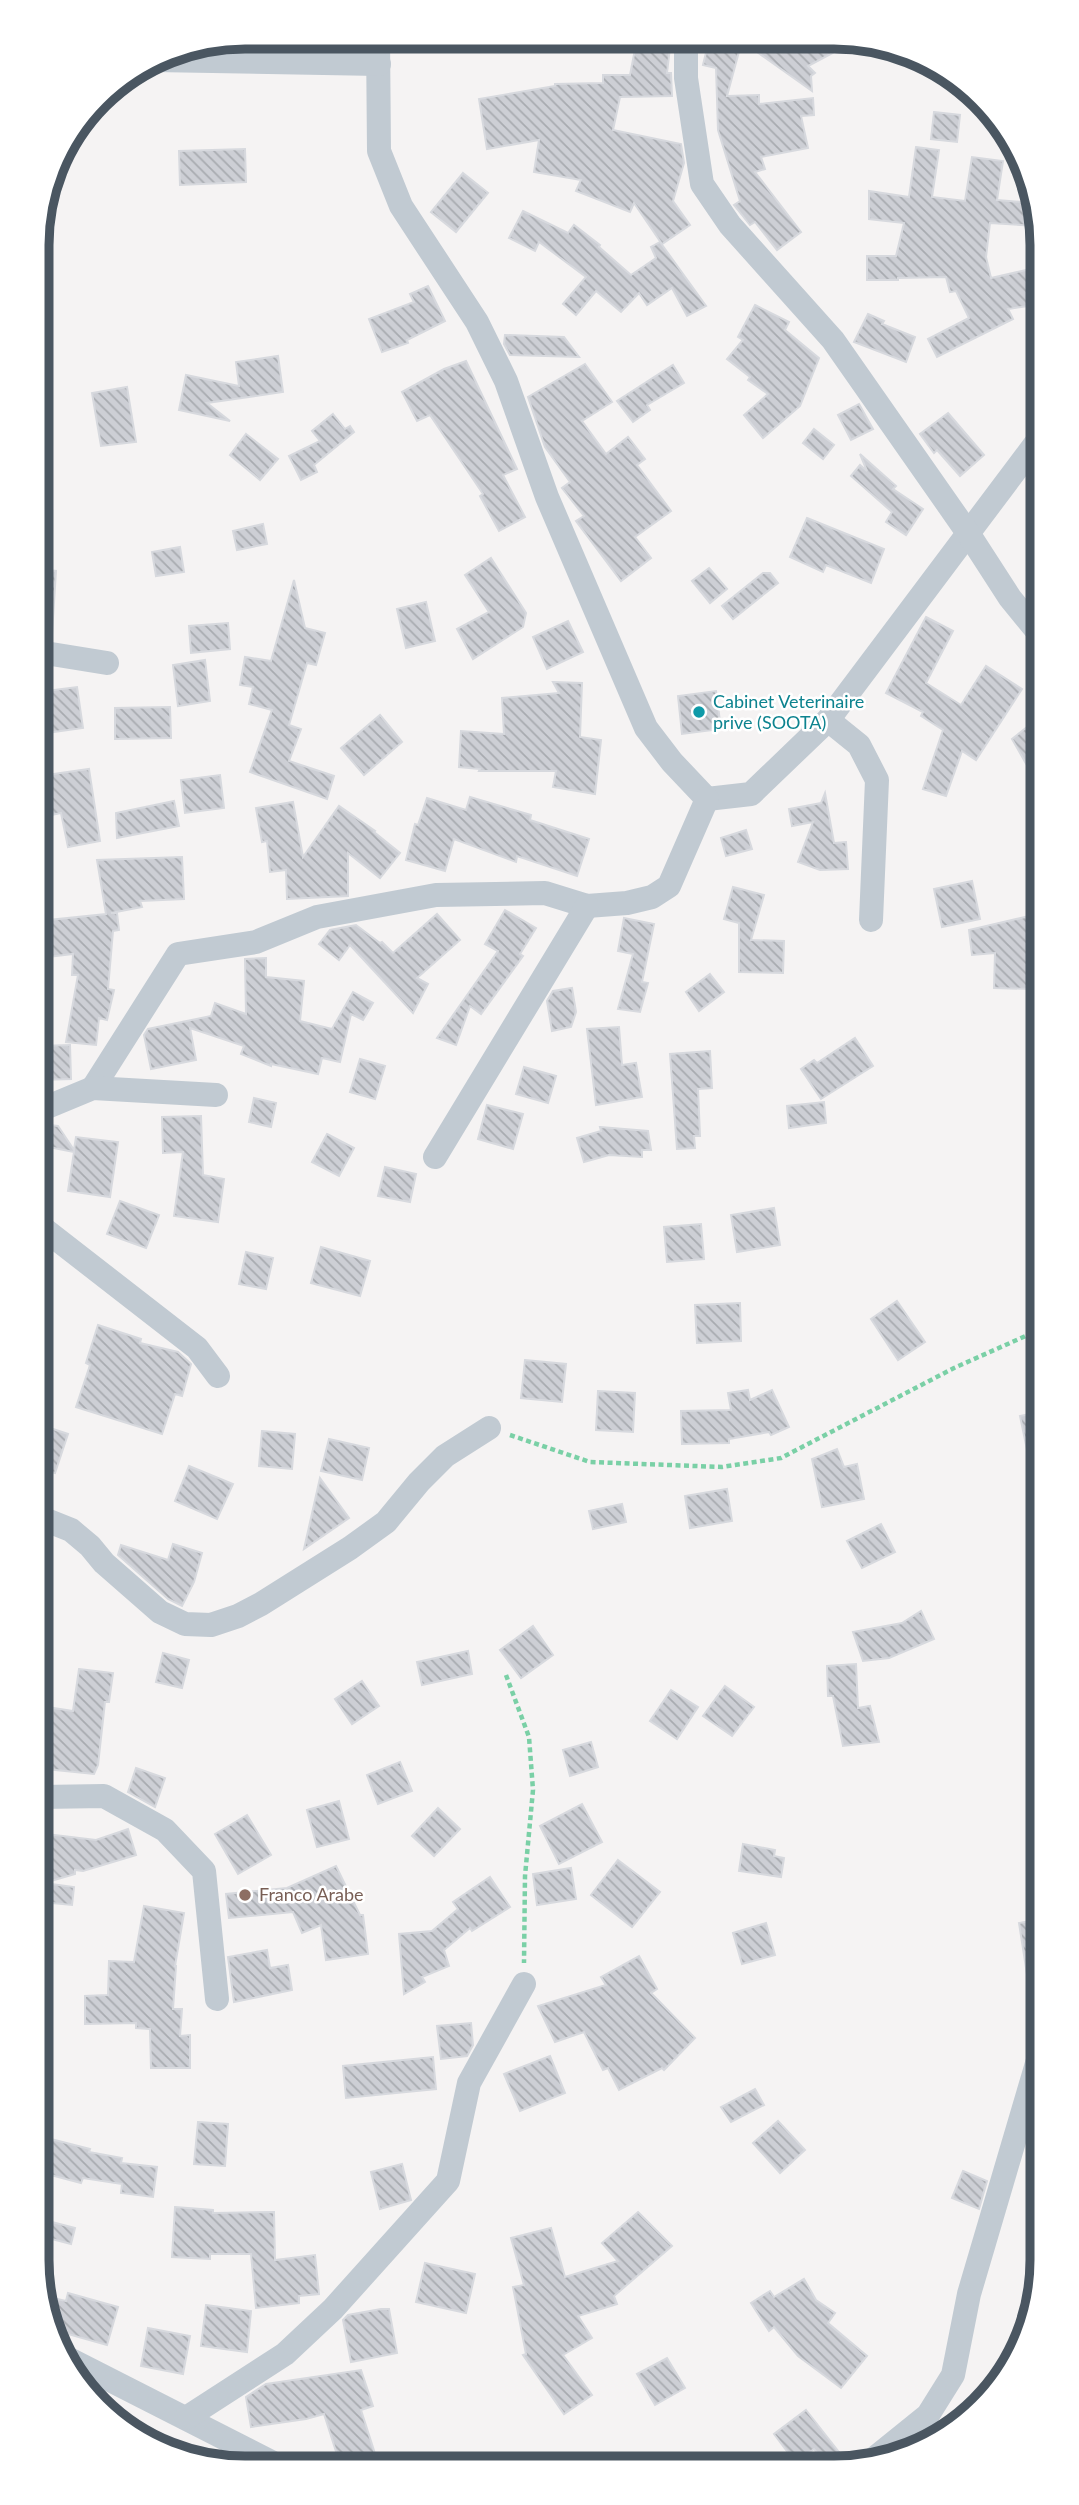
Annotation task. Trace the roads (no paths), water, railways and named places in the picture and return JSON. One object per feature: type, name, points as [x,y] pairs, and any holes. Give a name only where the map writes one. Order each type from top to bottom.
[{"type":"street","points":[[379,49],[379,151],[401,206],[477,322],[506,381],[547,497],[646,728],[707,799]]},
{"type":"street","points":[[686,49],[685,78],[702,184],[730,225],[833,340],[968,533],[1010,598],[1030,622]]},
{"type":"street","points":[[179,60],[379,64]]},
{"type":"street","points":[[707,799],[751,793],[828,720],[1030,451]]},
{"type":"street","points":[[49,654],[107,663]]},
{"type":"street","points":[[828,720],[859,745],[877,780],[871,920]]},
{"type":"street","points":[[93,1088],[177,954],[256,943],[317,917],[436,895],[545,893],[587,906],[627,903],[652,897],[669,886],[707,799]]},
{"type":"street","points":[[435,1157],[587,906]]},
{"type":"street","points":[[49,1106],[93,1088],[216,1095]]},
{"type":"street","points":[[49,1233],[197,1348],[218,1376]]},
{"type":"street","points":[[49,1521],[71,1530],[160,1612],[185,1624],[211,1625],[261,1604],[350,1548],[386,1522],[419,1482],[446,1456],[489,1428]]},
{"type":"street","points":[[49,1797],[104,1796],[165,1830],[204,1871],[217,1999]]},
{"type":"street","points":[[186,2418],[285,2354],[333,2309],[448,2181],[469,2084],[524,1984]]},
{"type":"street","points":[[886,2449],[928,2415],[953,2375],[969,2294],[1030,2087]]},
{"type":"street","points":[[79,2364],[260,2456]]},
{"type":"place","name":"Cabinet Veterinaire prive (SOOTA)","points":[[699,712]]},
{"type":"place","name":"Franco Arabe","points":[[245,1895]]}]
